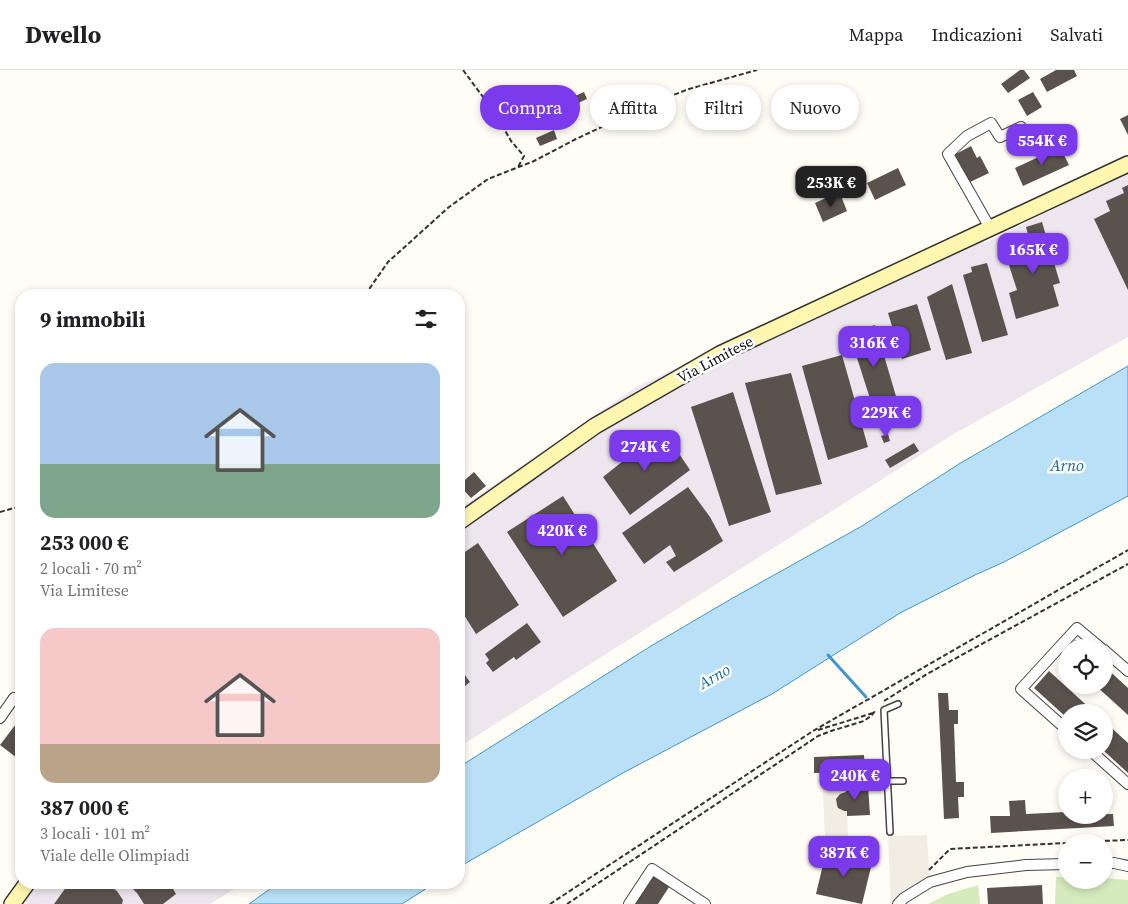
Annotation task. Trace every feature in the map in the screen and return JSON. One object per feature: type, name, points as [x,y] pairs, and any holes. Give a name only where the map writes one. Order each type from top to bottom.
[{"type":"main road","name":"Via Limitese","points":[[465,518],[594,426],[720,354],[1128,164]]},
{"type":"main road","points":[[12,904],[23,889]]},
{"type":"street","points":[[990,228],[948,154],[967,136],[991,123],[1000,137],[1021,126]]},
{"type":"street","points":[[1067,639],[1077,628],[1090,639]]},
{"type":"street","points":[[1058,649],[1021,689],[1058,722]]},
{"type":"street","points":[[1113,658],[1128,671]]},
{"type":"street","points":[[0,718],[15,699]]},
{"type":"street","points":[[1100,759],[1128,784]]},
{"type":"street","points":[[1113,863],[1128,866]]},
{"type":"street","points":[[898,904],[904,898],[930,882],[967,872],[1026,865],[1058,864]]},
{"type":"street","points":[[629,904],[652,869],[705,904]]},
{"type":"lane","points":[[890,832],[884,710],[898,704]]},
{"type":"lane","points":[[887,781],[903,781]]},
{"type":"path","points":[[463,70],[495,112],[511,142],[524,156],[517,168]]},
{"type":"path","points":[[369,289],[388,262],[449,208],[488,179],[534,161],[654,102],[689,89],[757,70]]},
{"type":"path","points":[[0,512],[15,508]]},
{"type":"path","points":[[550,904],[813,731],[1128,550]]},
{"type":"path","points":[[882,703],[927,674],[1128,564]]},
{"type":"path","points":[[566,904],[818,736],[864,721],[878,708]]},
{"type":"path","points":[[813,731],[884,710]]},
{"type":"path","points":[[1113,841],[1128,840]]},
{"type":"path","points":[[929,870],[950,849],[1058,843]]},
{"type":"shaded area","points":[[1128,172],[1128,337],[952,435],[465,743],[465,505],[636,387],[977,226],[985,243]]},
{"type":"shaded area","points":[[887,770],[888,784],[846,786],[846,792],[840,794],[836,802],[841,810],[847,811],[848,837],[825,838],[822,773]]},
{"type":"shaded area","points":[[927,835],[930,882],[898,904],[891,904],[888,836]]},
{"type":"shaded area","points":[[15,884],[15,889],[234,889],[210,904],[27,904],[13,887]]},
{"type":"green space","points":[[1056,877],[1058,877],[1058,889],[1113,889],[1113,879],[1128,880],[1128,904],[1055,904]]},
{"type":"green space","points":[[978,885],[980,904],[928,904],[948,894]]},
{"type":"water","name":"Arno","points":[[1128,366],[1128,496],[1004,562],[900,613],[772,694],[621,774],[465,864],[465,763],[651,646],[862,526],[959,464]]},
{"type":"water","points":[[270,889],[426,889],[402,904],[249,904]]},
{"type":"building","points":[[1020,70],[1024,70],[1030,78],[1008,93],[1001,84]]},
{"type":"building","points":[[1056,70],[1074,70],[1077,76],[1047,92],[1040,79]]},
{"type":"building","points":[[584,92],[587,99],[580,102],[580,94]]},
{"type":"building","points":[[1033,92],[1042,107],[1027,116],[1018,100]]},
{"type":"building","points":[[1128,115],[1128,135],[1120,119]]},
{"type":"building","points":[[554,130],[557,139],[540,146],[536,138]]},
{"type":"building","points":[[971,146],[977,158],[980,156],[989,173],[968,183],[954,155]]},
{"type":"building","points":[[1060,147],[1069,165],[1023,186],[1015,168]]},
{"type":"building","points":[[898,168],[906,185],[875,200],[867,183]]},
{"type":"building","points":[[1128,185],[1128,290],[1094,219],[1110,211],[1106,201],[1124,193],[1122,188]]},
{"type":"building","points":[[841,196],[847,211],[823,222],[815,203],[826,198],[827,202]]},
{"type":"building","points":[[1042,222],[1060,283],[1053,285],[1059,306],[1016,319],[1009,293],[1017,290],[1005,253],[1031,245],[1026,227]]},
{"type":"building","points":[[987,263],[1008,335],[982,342],[963,275],[972,272],[971,267]]},
{"type":"building","points":[[952,284],[972,353],[946,360],[927,297]]},
{"type":"building","points":[[917,304],[931,350],[902,359],[888,313]]},
{"type":"building","points":[[875,325],[898,403],[874,411],[849,333]]},
{"type":"building","points":[[842,355],[868,447],[828,460],[802,366]]},
{"type":"building","points":[[791,373],[822,484],[776,495],[745,383]]},
{"type":"building","points":[[733,392],[771,512],[729,526],[691,407]]},
{"type":"building","points":[[666,434],[690,470],[630,515],[603,477],[623,461],[616,451],[638,435],[645,447]]},
{"type":"building","points":[[888,434],[890,441],[884,443],[881,436]]},
{"type":"building","points":[[914,443],[919,451],[890,468],[885,460]]},
{"type":"building","points":[[474,472],[486,486],[471,498],[465,492],[465,480]]},
{"type":"building","points":[[688,487],[710,517],[723,541],[674,572],[666,562],[676,556],[670,545],[644,564],[622,533]]},
{"type":"building","points":[[563,496],[617,581],[563,617],[507,532]]},
{"type":"building","points":[[478,543],[519,605],[476,634],[465,617],[465,552]]},
{"type":"building","points":[[527,623],[541,642],[516,660],[514,657],[493,672],[486,663],[489,660],[485,654]]},
{"type":"building","points":[[1049,671],[1058,679],[1058,694],[1074,694],[1085,704],[1058,704],[1058,710],[1034,688]]},
{"type":"building","points":[[1113,674],[1128,688],[1128,715],[1105,694],[1113,694]]},
{"type":"building","points":[[465,675],[470,682],[465,686]]},
{"type":"building","points":[[938,693],[948,693],[949,710],[958,710],[958,724],[954,724],[956,782],[964,782],[964,797],[958,797],[959,818],[944,819]]},
{"type":"building","points":[[15,725],[15,756],[0,745]]},
{"type":"building","points":[[1113,729],[1128,743],[1128,773],[1113,759]]},
{"type":"building","points":[[864,755],[865,771],[814,773],[814,757]]},
{"type":"building","points":[[868,785],[870,815],[847,816],[847,811],[838,808],[836,799],[840,794],[846,792],[846,786]]},
{"type":"building","points":[[1025,800],[1026,814],[1058,812],[1058,824],[1113,824],[1113,814],[1114,826],[991,833],[990,816],[1010,816],[1009,801]]},
{"type":"building","points":[[826,852],[872,863],[862,904],[816,894]]},
{"type":"building","points":[[655,873],[671,884],[658,904],[635,904]]},
{"type":"building","points":[[1042,885],[1043,904],[988,904],[987,888]]},
{"type":"building","points":[[65,889],[114,889],[123,900],[122,904],[54,904]]},
{"type":"building","points":[[133,889],[173,889],[176,894],[163,904],[144,904]]},
{"type":"waterway","points":[[828,655],[866,697]]}]
